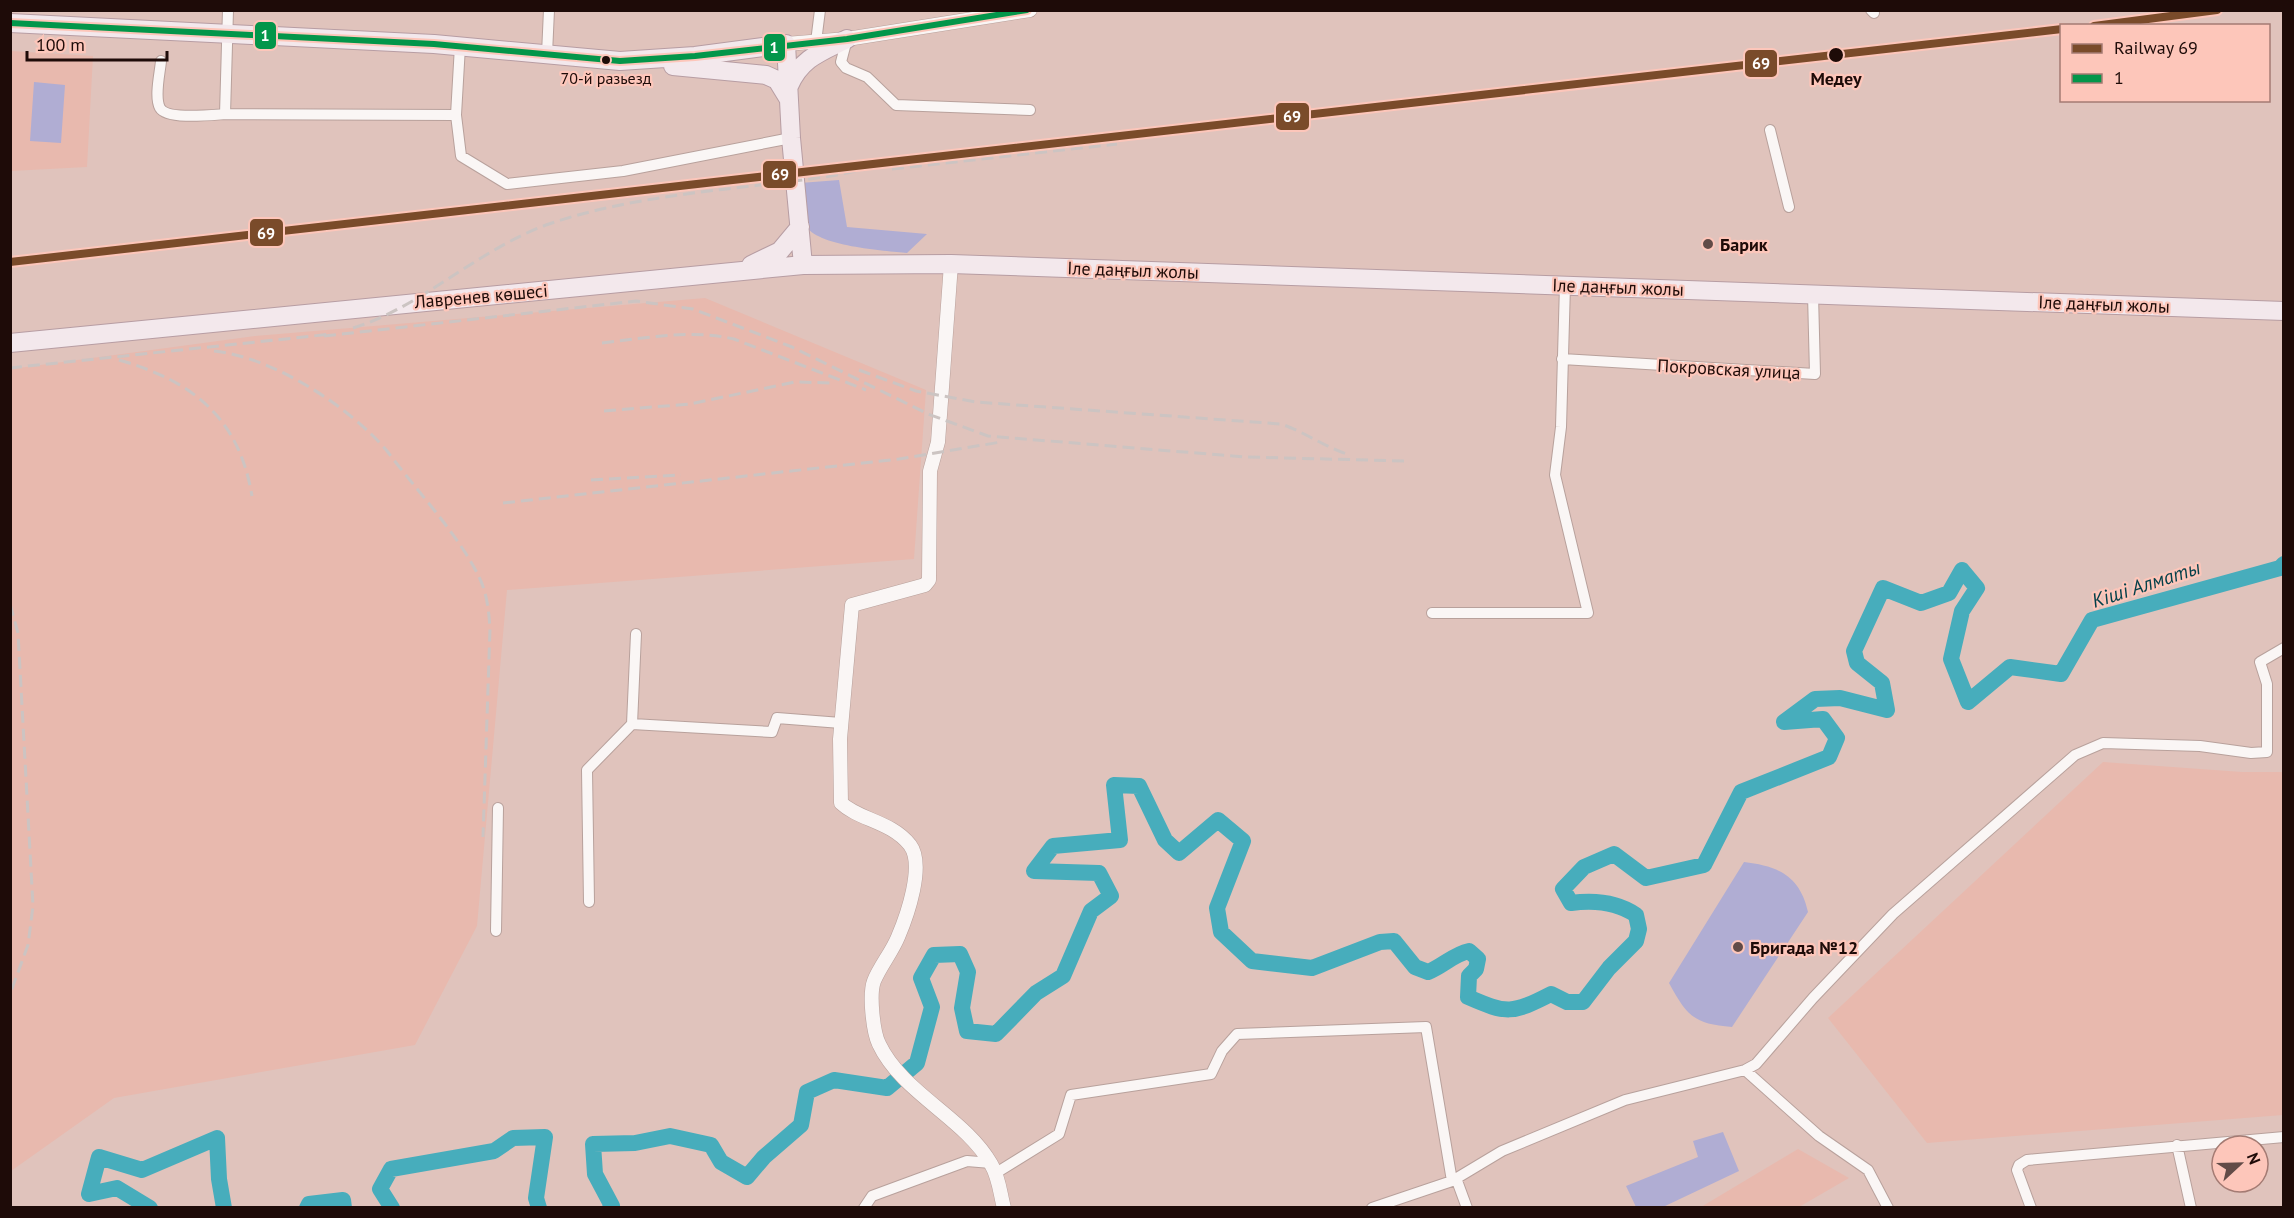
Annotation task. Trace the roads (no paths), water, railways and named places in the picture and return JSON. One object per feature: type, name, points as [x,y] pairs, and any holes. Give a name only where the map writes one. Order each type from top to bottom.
[{"type":"main road","points":[[10,23],[460,46],[766,75],[777,80],[788,93]]},
{"type":"main road","points":[[788,93],[796,70],[806,61],[847,39]]},
{"type":"main road","points":[[620,61],[695,56],[786,44],[791,138],[803,265]]},
{"type":"main road","points":[[730,273],[780,251],[800,227]]},
{"type":"main road","name":"Лавренев көшесі","points":[[10,343],[803,265],[952,264]]},
{"type":"main road","name":"Іле даңғыл жолы","points":[[952,264],[2283,311]]},
{"type":"street","points":[[225,114],[225,33],[228,10]]},
{"type":"street","points":[[547,54],[549,10]]},
{"type":"street","points":[[816,42],[820,10]]},
{"type":"street","points":[[786,44],[847,39],[1030,10]]},
{"type":"street","points":[[847,39],[841,62],[846,68],[867,77],[896,105],[1030,110]]},
{"type":"street","points":[[460,46],[456,115],[461,156],[507,184],[623,171],[791,138]]},
{"type":"street","points":[[161,61],[159,103],[161,110],[167,114],[456,115]]},
{"type":"street","points":[[1770,130],[1789,207]]},
{"type":"street","points":[[952,264],[938,442],[930,471],[929,580],[925,585],[852,605],[841,723],[841,803],[898,834],[911,846],[917,861],[909,904],[898,938],[873,982],[872,1007],[879,1044],[896,1067],[980,1148],[993,1168],[1004,1208]]},
{"type":"street","points":[[1432,613],[1588,613],[1555,475],[1561,427],[1565,285]]},
{"type":"street","name":"Покровская улица","points":[[1562,359],[1815,374],[1813,294]]},
{"type":"street","points":[[589,902],[587,770],[632,724],[636,634]]},
{"type":"street","points":[[1372,1208],[1454,1180],[1502,1151],[1625,1100],[1745,1070],[1756,1064],[1893,914],[2082,751],[2103,743],[2200,746],[2251,753],[2267,752],[2267,684],[2260,662],[2283,648]]},
{"type":"street","points":[[632,724],[772,732],[777,718],[841,723]]},
{"type":"street","points":[[496,931],[498,808]]},
{"type":"street","points":[[864,1208],[872,1196],[967,1161],[993,1168],[1059,1134],[1071,1095],[1211,1074],[1222,1051],[1237,1034],[1426,1027],[1454,1180],[1467,1208]]},
{"type":"street","points":[[1745,1070],[1819,1136],[1840,1148],[1868,1170],[1888,1208]]},
{"type":"street","points":[[2031,1208],[2019,1174],[2019,1165],[2027,1160],[2283,1137]]},
{"type":"street","points":[[2177,1145],[2191,1208]]},
{"type":"waterway","name":"Кіші Алматы","points":[[610,1208],[612,1206],[595,1174],[593,1144],[635,1143],[670,1136],[711,1145],[721,1162],[747,1177],[764,1157],[801,1125],[807,1092],[834,1080],[887,1088],[917,1063],[932,1007],[921,978],[934,955],[960,954],[968,972],[962,1008],[967,1031],[996,1034],[1036,993],[1063,976],[1091,911],[1111,896],[1099,873],[1034,871],[1053,846],[1120,840],[1114,785],[1139,786],[1165,840],[1179,853],[1218,820],[1243,841],[1217,908],[1221,932],[1252,961],[1312,968],[1380,942],[1394,941],[1415,967],[1428,972],[1469,951],[1478,959],[1476,969],[1469,976],[1468,997],[1492,1007],[1518,1008],[1551,994],[1567,1002],[1583,1002],[1609,968],[1636,941],[1639,929],[1636,915],[1629,911],[1605,903],[1571,903],[1563,889],[1584,867],[1614,854],[1646,878],[1704,865],[1741,792],[1829,757],[1837,738],[1823,719],[1784,722],[1815,699],[1840,698],[1887,710],[1882,683],[1857,663],[1854,651],[1883,588],[1921,603],[1949,593],[1962,570],[1977,588],[1962,611],[1951,659],[1968,702],[2010,667],[2061,674],[2092,620],[2280,568],[2284,564]]},
{"type":"waterway","name":"Кіші Алматы","points":[[392,1208],[380,1189],[391,1169],[494,1151],[513,1138],[545,1137],[536,1198],[539,1208]]},
{"type":"waterway","name":"Кіші Алматы","points":[[150,1208],[117,1188],[89,1194],[99,1157],[142,1170],[217,1138],[219,1179],[224,1208]]},
{"type":"waterway","name":"Кіші Алматы","points":[[307,1208],[309,1204],[343,1200],[344,1208]]},
{"type":"railway","points":[[892,169],[1117,144]]},
{"type":"railway","points":[[353,328],[378,319],[403,306],[498,248],[549,224],[618,205],[831,176],[902,160]]},
{"type":"railway","points":[[324,336],[636,301],[693,309],[792,347],[928,414],[988,436],[1245,457],[1406,461]]},
{"type":"railway","points":[[10,368],[332,334]]},
{"type":"railway","points":[[602,343],[685,335],[718,336],[734,339],[866,390]]},
{"type":"railway","points":[[214,351],[237,355],[285,374],[309,387],[353,418],[387,451],[461,546],[480,579],[490,629],[483,837]]},
{"type":"railway","points":[[119,360],[169,379],[208,407],[224,424],[236,445],[246,469],[252,496]]},
{"type":"railway","points":[[859,370],[916,391],[976,402],[1281,424],[1350,455]]},
{"type":"railway","points":[[604,411],[690,404],[795,382],[834,383]]},
{"type":"railway","points":[[503,503],[899,459],[1001,442]]},
{"type":"railway","points":[[591,480],[681,475]]},
{"type":"railway","points":[[10,604],[18,633],[33,906],[28,945],[10,994]]},
{"type":"rail line","name":"69","points":[[2109,24],[2217,10]]},
{"type":"rail line","name":"69","points":[[10,262],[2060,29]]},
{"type":"place","name":"Медеу","points":[[1836,55]]},
{"type":"place","name":"70-й разьезд","points":[[606,60]]},
{"type":"place","name":"Барик","points":[[1708,244]]},
{"type":"place","name":"Бригада №12","points":[[1738,947]]}]
